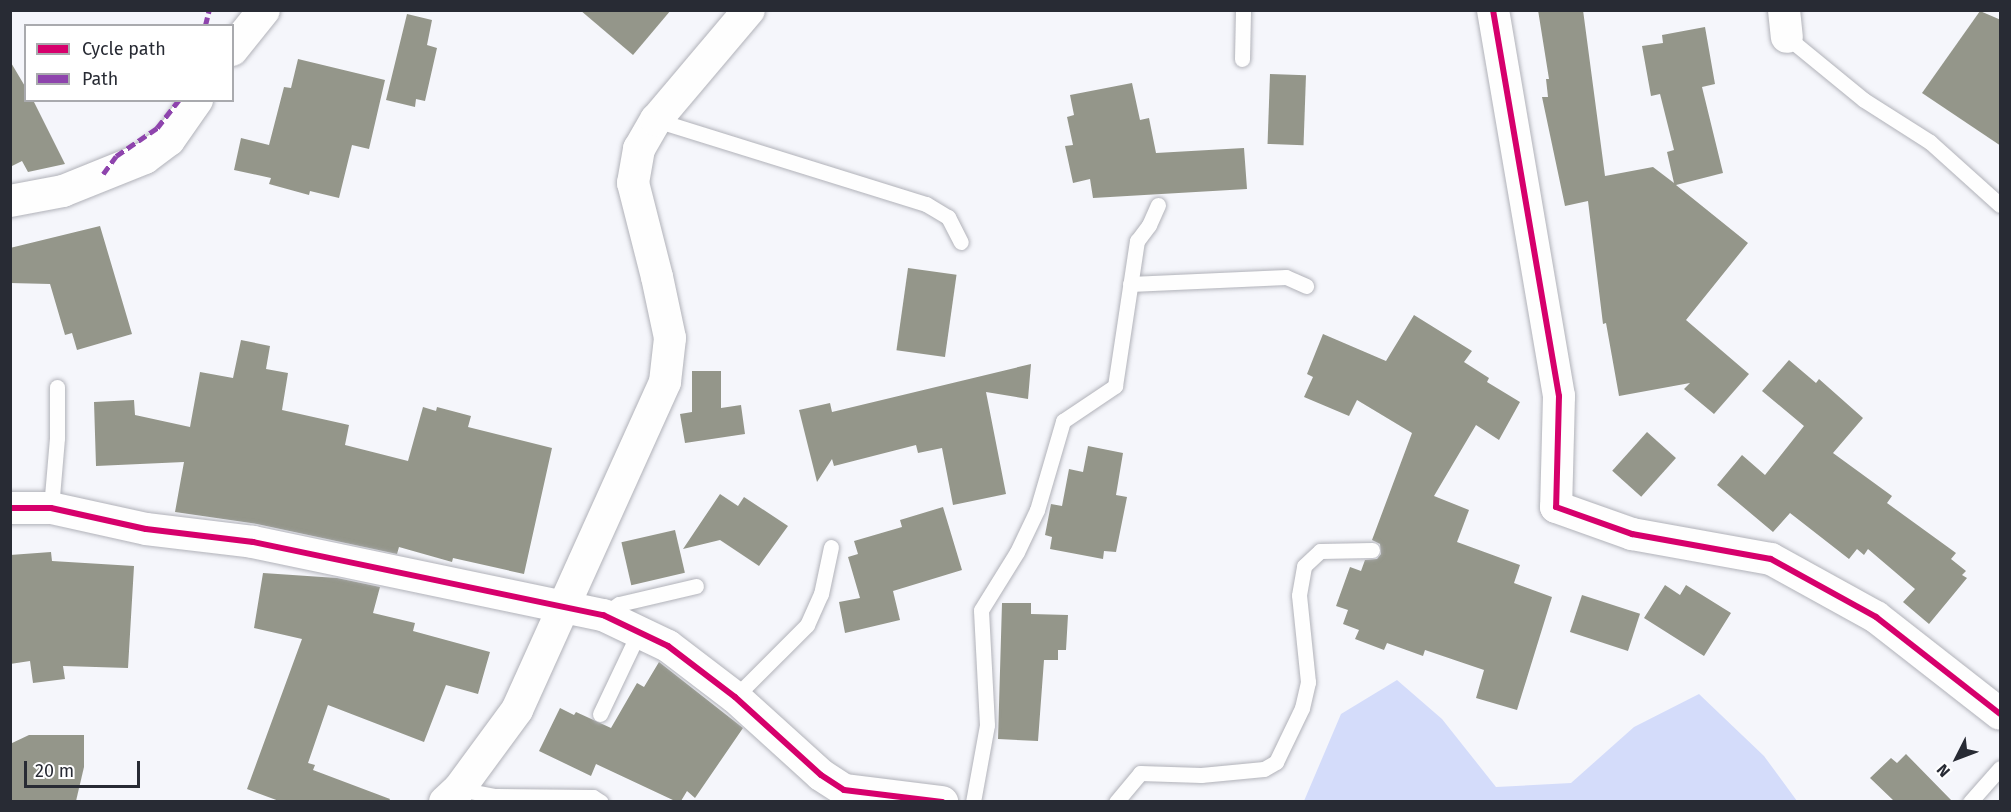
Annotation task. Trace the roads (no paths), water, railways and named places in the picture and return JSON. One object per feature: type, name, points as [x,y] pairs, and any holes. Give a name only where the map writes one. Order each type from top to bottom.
[{"type":"street","points":[[234,48],[264,10]]},
{"type":"street","points":[[452,795],[517,710],[563,606],[617,494],[665,382],[670,338],[633,183],[639,149],[656,120],[749,10]]},
{"type":"street","points":[[1493,10],[1559,396],[1556,507],[1632,534],[1771,559],[1876,617],[2001,714]]},
{"type":"street","points":[[10,201],[63,191],[145,158],[169,140],[196,102]]},
{"type":"street","points":[[10,508],[51,508],[146,529],[253,542],[603,615],[668,646],[735,697],[812,767],[844,790],[942,801]]},
{"type":"lane","points":[[1242,59],[1243,10]]},
{"type":"lane","points":[[1786,24],[1864,100],[1930,142],[2001,206]]},
{"type":"lane","points":[[656,120],[926,204],[948,217],[961,242]]},
{"type":"lane","points":[[973,801],[987,724],[981,610],[1017,552],[1037,510],[1063,421],[1115,386],[1137,241],[1149,225],[1158,205]]},
{"type":"lane","points":[[1130,284],[1286,277],[1306,286]]},
{"type":"lane","points":[[51,508],[57,438],[57,387]]},
{"type":"lane","points":[[735,697],[807,625],[821,594],[831,547]]},
{"type":"lane","points":[[1116,801],[1140,773],[1201,775],[1264,769],[1276,762],[1302,708],[1308,682],[1299,595],[1304,566],[1320,551],[1372,550]]},
{"type":"lane","points":[[603,615],[619,604],[696,586]]},
{"type":"lane","points":[[600,714],[639,632]]},
{"type":"lane","points":[[1970,801],[2001,768]]},
{"type":"lane","points":[[452,795],[593,797],[601,801]]}]
